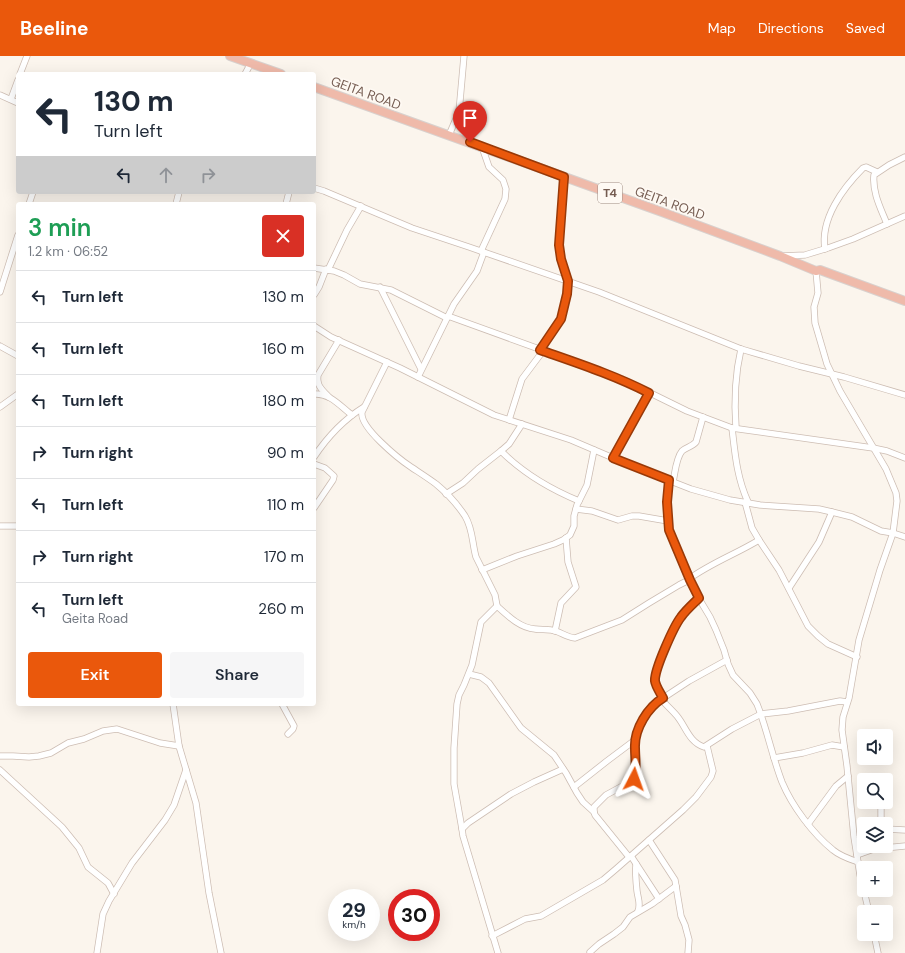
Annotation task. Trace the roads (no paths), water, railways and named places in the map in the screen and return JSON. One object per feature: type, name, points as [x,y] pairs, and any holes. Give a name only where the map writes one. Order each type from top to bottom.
[{"type":"highway","points":[[230,56],[276,72]]},
{"type":"highway","name":"GEITA ROAD","points":[[316,88],[780,256],[816,271],[820,270],[905,301]]},
{"type":"street","points":[[21,72],[27,56]]},
{"type":"street","points":[[449,135],[460,112],[464,56]]},
{"type":"street","points":[[246,72],[251,63]]},
{"type":"street","points":[[11,100],[16,86]]},
{"type":"street","points":[[0,95],[16,102]]},
{"type":"street","points":[[418,377],[447,317],[477,271],[483,251],[505,199],[506,189],[502,180],[489,167],[482,147]]},
{"type":"street","points":[[887,224],[877,199],[874,186],[874,175],[905,157]]},
{"type":"street","points":[[825,249],[823,241],[828,220],[836,203],[847,186],[863,168],[866,167],[877,172]]},
{"type":"street","points":[[509,420],[522,379],[561,319],[567,294],[568,281],[561,259],[559,245],[564,177]]},
{"type":"street","points":[[316,189],[412,228],[483,251],[651,312],[741,349],[799,366],[850,378],[905,395]]},
{"type":"street","points":[[316,292],[320,287],[347,230],[361,206]]},
{"type":"street","points":[[780,256],[805,255],[825,249],[853,239],[905,216]]},
{"type":"street","points":[[0,292],[16,241]]},
{"type":"street","points":[[0,268],[6,270]]},
{"type":"street","points":[[316,268],[344,275],[360,284],[391,290],[447,317],[471,323],[496,334],[600,371],[632,384],[687,411],[734,428],[873,448],[887,451],[905,458]]},
{"type":"street","points":[[816,271],[818,293],[814,307],[815,323],[827,364],[886,469],[896,493],[897,501],[893,532],[859,640],[857,658],[843,717],[842,730],[858,861]]},
{"type":"street","points":[[380,287],[421,369]]},
{"type":"street","points":[[316,327],[339,340],[494,415],[571,440],[691,489],[713,496],[746,502],[832,512],[852,518],[881,531],[893,532],[905,537]]},
{"type":"street","points":[[339,340],[317,380],[320,388],[352,415]]},
{"type":"street","points":[[0,346],[16,355]]},
{"type":"street","points":[[741,349],[737,366],[734,400],[734,456],[752,528],[779,570],[808,626],[828,644],[857,658]]},
{"type":"street","points":[[387,362],[361,416],[366,427],[387,448],[411,467],[426,476],[446,494],[458,508],[469,523],[472,532],[474,551],[495,595],[497,606],[512,620],[529,628],[555,631],[568,637],[575,638],[613,624],[631,615],[718,560],[759,540]]},
{"type":"street","points":[[613,458],[649,393]]},
{"type":"street","points":[[316,394],[330,397]]},
{"type":"street","points":[[0,407],[16,395]]},
{"type":"street","points":[[316,454],[327,438],[340,425],[366,406]]},
{"type":"street","points":[[703,417],[696,442],[684,449],[671,481],[667,502],[669,530],[689,579],[710,617],[733,675],[750,693],[761,714],[783,783],[808,824],[834,850],[845,857],[857,862]]},
{"type":"street","points":[[446,494],[463,483],[509,444],[522,424]]},
{"type":"street","points":[[482,570],[517,556],[554,544],[566,538],[573,531],[576,510],[587,485],[594,450]]},
{"type":"street","points":[[501,451],[526,473],[546,486],[579,501]]},
{"type":"street","points":[[316,465],[325,468],[334,476],[333,480],[316,505]]},
{"type":"street","points":[[576,510],[592,511],[618,520],[632,516],[639,516],[668,521]]},
{"type":"street","points":[[789,588],[819,542],[832,512]]},
{"type":"street","points":[[0,526],[16,526]]},
{"type":"street","points":[[555,631],[560,603],[576,587],[568,562],[566,538]]},
{"type":"street","points":[[699,598],[681,618],[673,630],[658,666],[656,686],[662,698],[676,714],[691,738],[700,746],[707,746],[732,729],[761,714],[788,711],[840,701],[847,702]]},
{"type":"street","points":[[495,952],[485,909],[479,895],[474,871],[462,836],[454,784],[454,748],[457,704],[459,695],[469,674],[481,622],[497,606]]},
{"type":"street","points":[[594,812],[594,807],[600,800],[634,779],[635,740],[639,728],[654,704],[727,660]]},
{"type":"street","points":[[469,674],[482,677],[489,683],[521,728],[554,755],[583,802],[594,812],[630,856],[659,899]]},
{"type":"street","points":[[173,706],[179,746],[196,803],[209,893],[221,953]]},
{"type":"street","points":[[283,706],[294,726],[288,734]]},
{"type":"street","points":[[0,756],[39,756],[51,752],[68,743],[84,739],[103,731],[117,729],[160,743],[179,746]]},
{"type":"street","points":[[574,788],[635,740]]},
{"type":"street","points":[[774,758],[803,753],[832,745],[844,747]]},
{"type":"street","points":[[492,936],[525,919],[541,916],[603,880],[649,840],[696,797],[711,777],[713,771],[707,746]]},
{"type":"street","points":[[462,829],[468,823],[511,794],[563,769]]},
{"type":"street","points":[[0,770],[62,827],[79,848],[88,866],[108,883],[114,894]]},
{"type":"street","points":[[97,953],[103,914],[132,863],[165,820],[174,805],[186,770]]},
{"type":"street","points":[[808,824],[836,786],[848,776]]},
{"type":"street","points":[[893,829],[905,830]]},
{"type":"street","points":[[649,840],[675,880],[681,916],[689,940],[688,953]]},
{"type":"street","points":[[893,847],[905,846]]},
{"type":"street","points":[[636,864],[635,874],[640,905],[638,911]]},
{"type":"street","points":[[590,952],[623,927],[630,917],[659,899],[676,886]]},
{"type":"street","points":[[875,941],[878,953]]}]
